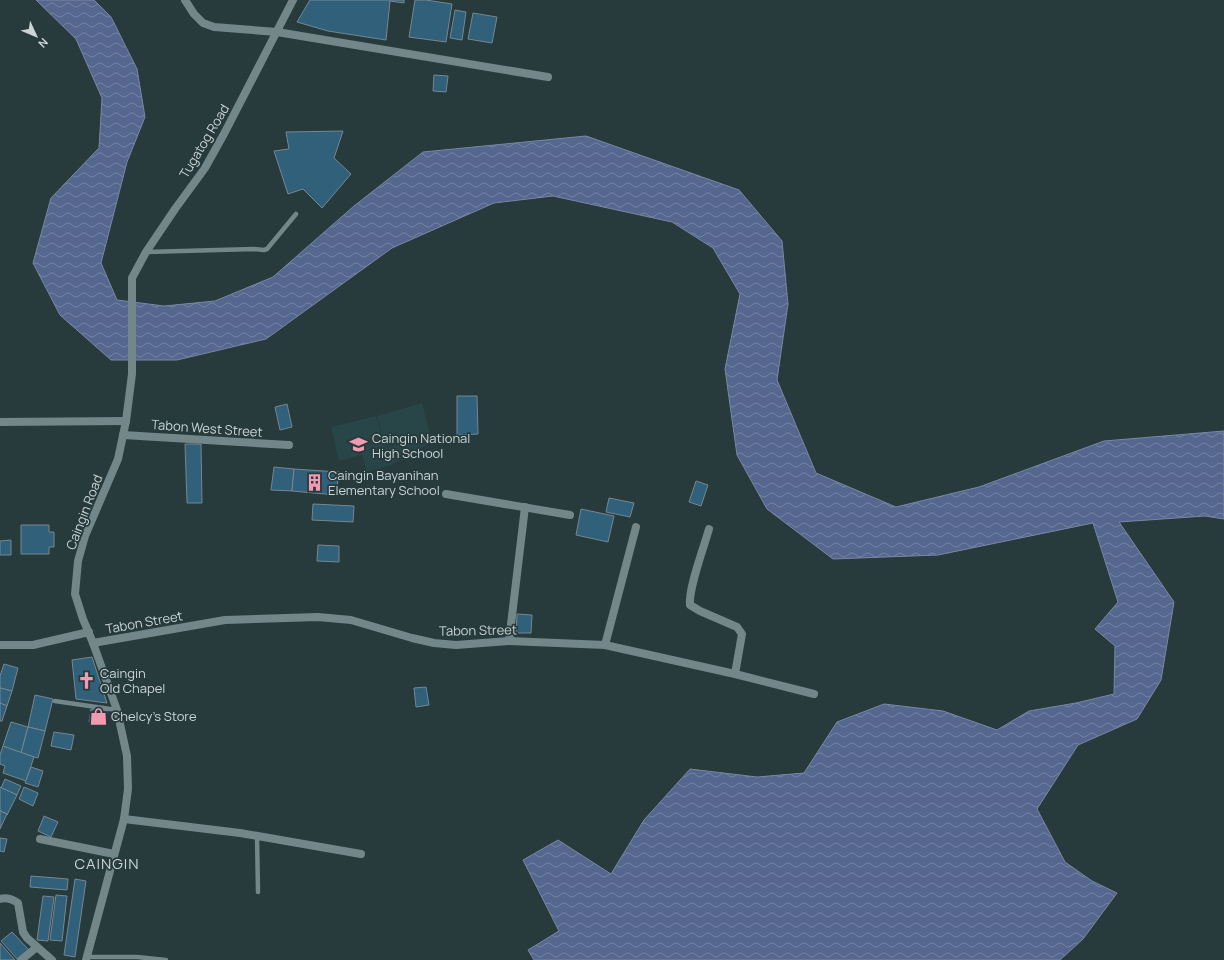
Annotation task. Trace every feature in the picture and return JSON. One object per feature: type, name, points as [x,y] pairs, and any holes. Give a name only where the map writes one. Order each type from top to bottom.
[{"type":"street","points":[[185,0],[194,14],[203,23],[214,27],[277,32],[548,77]]},
{"type":"street","name":"Tugatog Road","points":[[132,374],[132,278],[146,252],[205,168],[293,0]]},
{"type":"street","name":"Caingin Road","points":[[86,959],[124,819],[128,789],[128,756],[117,710],[75,594],[78,561],[85,536],[118,459],[124,435],[132,374]]},
{"type":"street","points":[[0,422],[126,421]]},
{"type":"street","name":"Tabon West Street","points":[[124,435],[289,446]]},
{"type":"street","points":[[446,494],[570,515]]},
{"type":"street","points":[[509,641],[525,507]]},
{"type":"street","points":[[605,646],[636,527]]},
{"type":"street","points":[[709,529],[689,599],[690,605],[737,627],[742,634],[735,674]]},
{"type":"street","name":"Tabon Street","points":[[93,643],[225,620],[318,617],[351,620],[434,643],[456,645],[509,641],[605,646],[735,674],[814,694]]},
{"type":"street","points":[[0,645],[33,645],[89,632]]},
{"type":"street","points":[[124,819],[240,833],[361,854]]},
{"type":"street","points":[[40,839],[114,854]]},
{"type":"street","points":[[0,899],[12,899],[18,904],[23,932],[52,960]]},
{"type":"street","points":[[21,960],[37,947]]},
{"type":"lane","points":[[146,252],[264,250],[267,249],[296,214]]},
{"type":"lane","points":[[55,701],[117,710]]},
{"type":"lane","points":[[257,836],[258,892]]},
{"type":"lane","points":[[86,959],[137,957],[166,960]]},
{"type":"shaded area","points":[[422,403],[430,434],[385,447],[377,416]]},
{"type":"shaded area","name":"Caingin National High School","points":[[376,416],[385,448],[430,435],[431,443],[391,465],[367,472],[362,455],[339,461],[331,427]]},
{"type":"water","points":[[36,0],[94,0],[111,17],[137,69],[145,117],[127,162],[101,263],[117,300],[164,306],[215,301],[273,277],[354,206],[423,152],[586,136],[739,190],[782,241],[788,304],[777,380],[816,473],[896,507],[979,487],[1104,441],[1224,431],[1224,519],[1205,516],[1119,522],[1174,602],[1161,680],[1137,719],[1078,745],[1037,809],[1065,862],[1092,881],[1117,893],[1083,939],[1060,960],[534,960],[528,950],[559,931],[523,860],[558,840],[611,874],[644,820],[690,769],[757,777],[804,773],[837,722],[884,704],[943,711],[997,730],[1029,711],[1076,703],[1114,694],[1115,646],[1095,629],[1118,602],[1093,523],[938,555],[833,559],[767,509],[737,455],[725,369],[740,294],[713,248],[672,222],[553,196],[494,203],[392,248],[266,339],[177,360],[111,360],[60,315],[33,263],[51,198],[99,148],[102,98],[76,39]]},
{"type":"building","points":[[310,0],[404,0],[404,3],[390,1],[386,40],[328,31],[297,22]]},
{"type":"building","points":[[415,0],[452,4],[446,42],[409,37]]},
{"type":"building","points":[[455,10],[466,12],[462,40],[450,38]]},
{"type":"building","points":[[473,13],[497,17],[492,43],[468,39]]},
{"type":"building","points":[[434,75],[448,76],[446,92],[433,91]]},
{"type":"building","points":[[343,131],[334,158],[351,174],[322,208],[303,189],[288,194],[274,151],[289,149],[286,132]]},
{"type":"building","points":[[457,396],[477,396],[478,434],[457,435]]},
{"type":"building","points":[[287,404],[292,427],[280,430],[275,407]]},
{"type":"building","points":[[185,444],[201,444],[202,503],[187,503]]},
{"type":"building","points":[[274,467],[294,469],[292,491],[271,490]]},
{"type":"building","name":"Caingin Bayanihan Elementary School","points":[[294,469],[339,472],[336,495],[292,491]]},
{"type":"building","points":[[696,481],[708,485],[701,506],[689,502]]},
{"type":"building","points":[[609,498],[634,503],[630,517],[606,512]]},
{"type":"building","points":[[313,504],[354,506],[353,522],[312,520]]},
{"type":"building","points":[[581,509],[614,516],[608,542],[576,535]]},
{"type":"building","points":[[21,525],[49,525],[49,532],[54,532],[54,547],[49,547],[49,554],[21,554]]},
{"type":"building","points":[[11,540],[11,555],[0,555],[0,541]]},
{"type":"building","points":[[318,545],[339,546],[339,562],[317,561]]},
{"type":"building","points":[[517,614],[532,615],[531,633],[516,633]]},
{"type":"building","name":"Caingin Old Chapel","points":[[92,657],[107,703],[76,699],[72,660]]},
{"type":"building","points":[[4,664],[18,668],[12,691],[0,688],[0,676]]},
{"type":"building","points":[[426,687],[429,705],[416,707],[414,688]]},
{"type":"building","points":[[0,688],[12,691],[7,706],[0,703]]},
{"type":"building","points":[[35,695],[53,699],[45,731],[28,727]]},
{"type":"building","points":[[0,703],[7,706],[2,721],[0,721]]},
{"type":"building","name":"Chelcy's Store","points":[[91,709],[107,711],[105,724],[89,722]]},
{"type":"building","points":[[11,722],[28,727],[21,753],[3,746]]},
{"type":"building","points":[[28,727],[45,731],[38,758],[21,753]]},
{"type":"building","points":[[54,732],[74,735],[71,750],[51,746]]},
{"type":"building","points":[[3,746],[34,757],[26,781],[3,773],[5,766],[0,764],[0,755]]},
{"type":"building","points":[[31,767],[43,771],[38,787],[25,783]]},
{"type":"building","points":[[5,779],[21,786],[17,795],[1,788]]},
{"type":"building","points":[[0,787],[17,795],[7,815],[0,811]]},
{"type":"building","points":[[24,787],[38,793],[33,806],[19,799]]},
{"type":"building","points":[[0,811],[7,814],[0,829]]},
{"type":"building","points":[[44,816],[58,822],[51,837],[38,831]]},
{"type":"building","points":[[0,838],[7,839],[4,852],[0,851]]},
{"type":"building","points":[[31,876],[68,879],[67,890],[30,887]]},
{"type":"building","points":[[75,879],[86,881],[75,957],[64,955]]},
{"type":"building","points":[[56,895],[67,896],[62,941],[50,940]]},
{"type":"building","points":[[43,896],[54,897],[48,941],[37,940]]},
{"type":"building","points":[[12,932],[29,950],[18,960],[1,941]]},
{"type":"building","points":[[0,943],[15,960],[0,960]]},
{"type":"place","name":"Caingin National High School","points":[[359,445]]},
{"type":"place","name":"Caingin Bayanihan Elementary School","points":[[315,482]]},
{"type":"place","name":"Caingin Old Chapel","points":[[87,680]]},
{"type":"place","name":"Chelcy's Store","points":[[98,716]]},
{"type":"district","name":"CAINGIN","points":[[107,863]]}]
